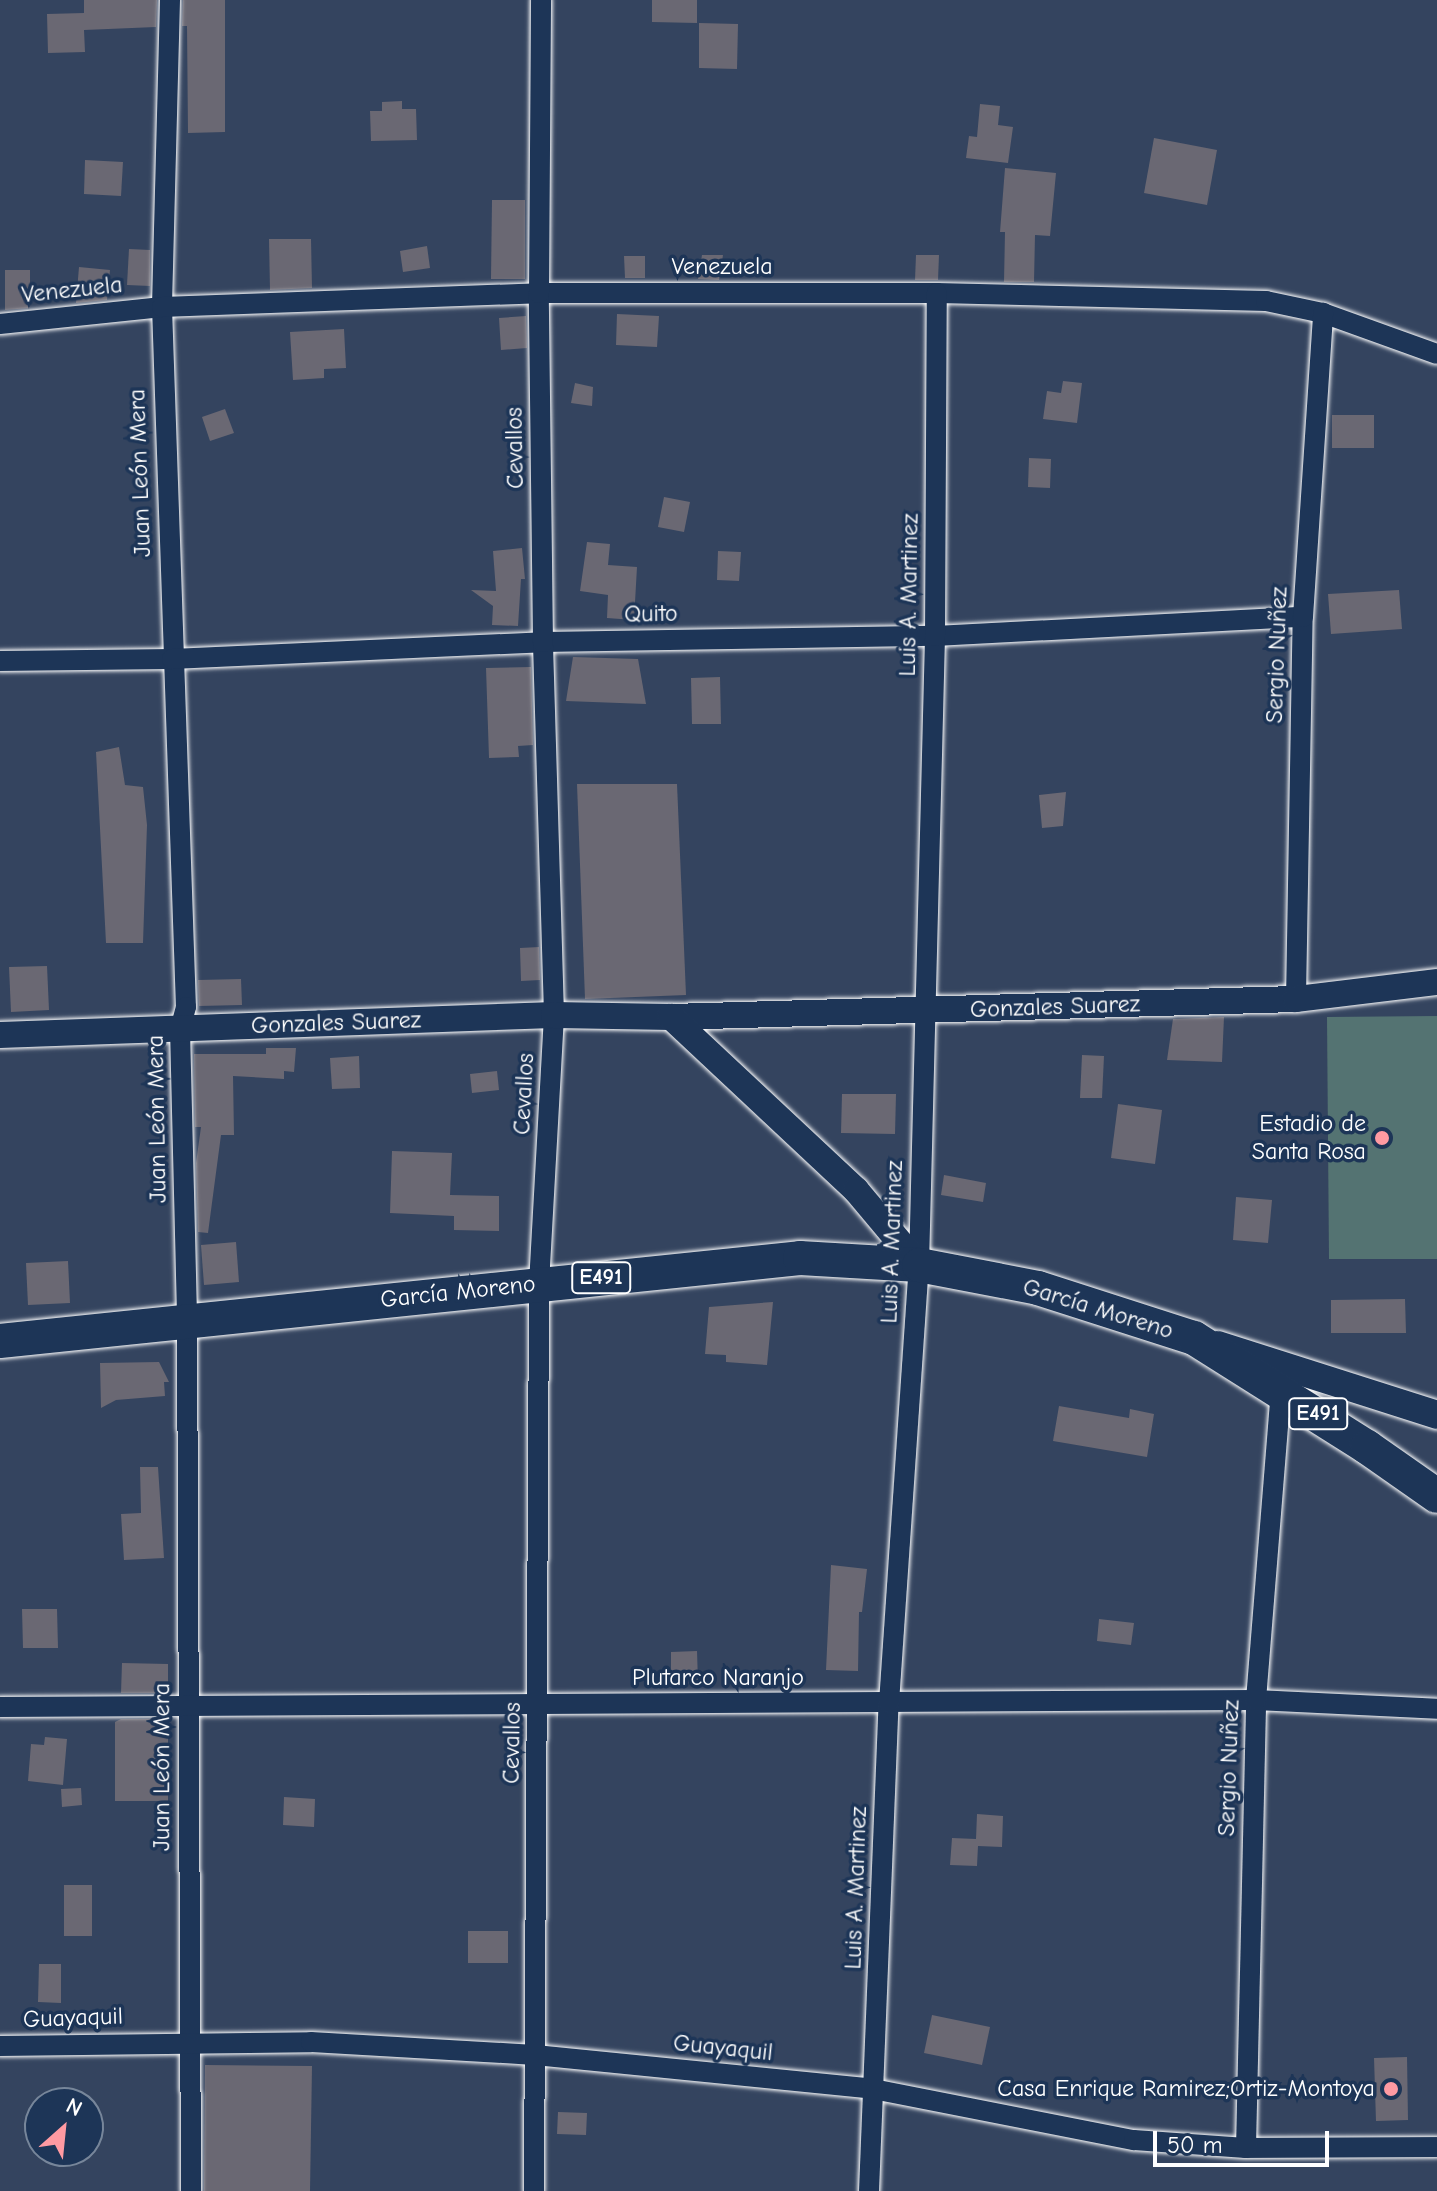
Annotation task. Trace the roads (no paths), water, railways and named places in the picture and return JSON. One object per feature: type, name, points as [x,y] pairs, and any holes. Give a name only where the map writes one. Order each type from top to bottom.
[{"type":"highway","name":"García Moreno","points":[[0,1341],[187,1319],[800,1258],[919,1265],[1038,1288],[1194,1338]]},
{"type":"highway","name":"E491","points":[[1194,1338],[1281,1390],[1437,1496]]},
{"type":"main road","points":[[1194,1338],[1437,1415]]},
{"type":"street","name":"Juan León Mera","points":[[170,0],[162,307],[186,1007],[180,1029],[187,1319],[191,2191]]},
{"type":"street","name":"Cevallos","points":[[534,2191],[539,1284],[554,1015],[543,642],[539,293],[541,0]]},
{"type":"street","name":"Venezuela","points":[[0,324],[162,307],[539,293],[937,293],[1266,301],[1323,313],[1437,354]]},
{"type":"street","name":"Luis A. Martinez","points":[[869,2191],[889,1703],[919,1265],[935,636],[937,293]]},
{"type":"street","name":"Sergio Nuñez","points":[[1296,999],[1303,617],[1323,313]]},
{"type":"street","name":"Quito","points":[[0,661],[172,659],[543,642],[935,636],[1303,617]]},
{"type":"street","name":"Gonzales Suarez","points":[[0,1035],[554,1015],[671,1017],[925,1012],[1296,999],[1437,982]]},
{"type":"street","points":[[671,1017],[856,1190],[919,1265]]},
{"type":"street","name":"Sergio Nuñez","points":[[1246,2148],[1256,1700],[1281,1390]]},
{"type":"street","name":"Plutarco Naranjo","points":[[0,1707],[1256,1700],[1437,1709]]},
{"type":"street","name":"Guayaquil","points":[[0,2046],[189,2041],[311,2042],[535,2055],[873,2089],[1134,2140],[1246,2148],[1437,2147]]},
{"type":"place","name":"Estadio de Santa Rosa","points":[[1382,1138]]},
{"type":"place","name":"Casa Enrique Ramirez;Ortiz-Montoya","points":[[1391,2089]]}]
